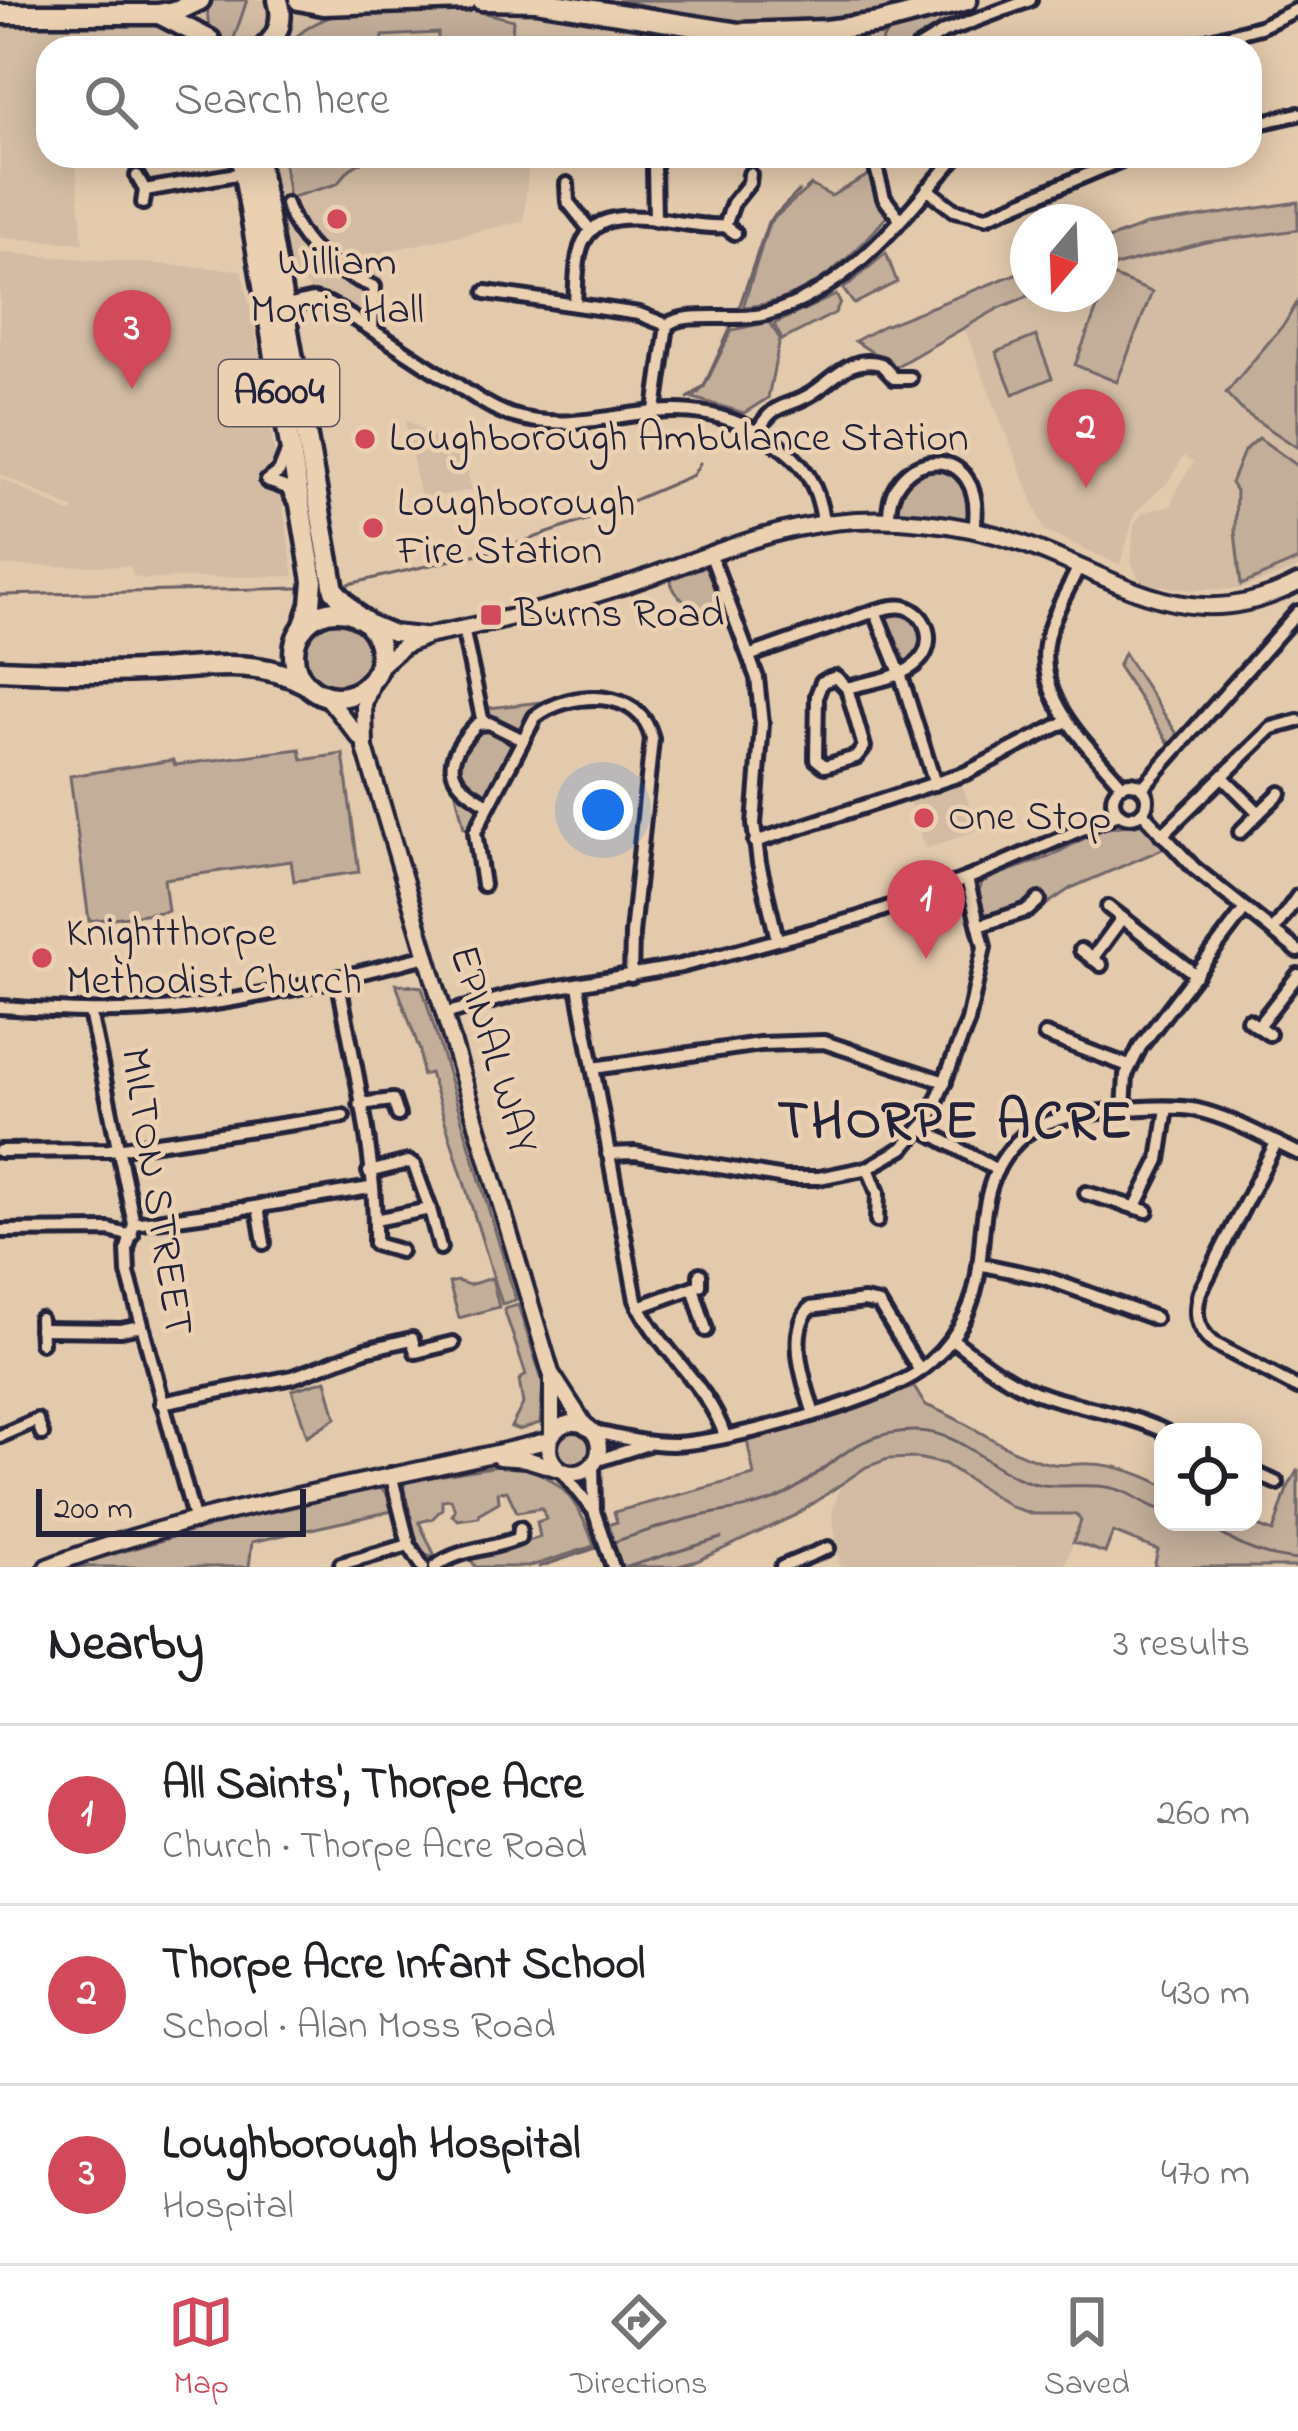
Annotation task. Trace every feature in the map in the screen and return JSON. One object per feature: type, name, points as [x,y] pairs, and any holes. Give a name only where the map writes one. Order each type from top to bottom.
[{"type":"main road","points":[[0,14],[158,14],[202,0],[202,18],[210,36]]},
{"type":"main road","points":[[273,36],[281,18],[278,0]]},
{"type":"main road","points":[[299,0],[323,5],[466,0]]},
{"type":"main road","points":[[481,0],[536,1],[756,36]]},
{"type":"main road","points":[[811,36],[967,0]]},
{"type":"main road","points":[[278,36],[300,15],[323,5]]},
{"type":"main road","points":[[158,14],[198,36]]},
{"type":"main road","name":"A6004","points":[[251,168],[313,595],[295,661],[306,684]]},
{"type":"main road","name":"A6004","points":[[273,308],[334,590],[379,643],[376,673]]},
{"type":"main road","points":[[0,670],[138,672],[251,664],[279,655],[327,611],[340,610],[362,619]]},
{"type":"main road","points":[[251,664],[278,670],[326,696],[341,698],[357,692],[376,673]]},
{"type":"street","points":[[940,36],[1030,0]]},
{"type":"street","points":[[1226,36],[1298,9]]},
{"type":"street","points":[[1262,122],[1298,114]]},
{"type":"street","points":[[137,176],[144,196],[237,168]]},
{"type":"street","points":[[876,168],[884,198],[900,219]]},
{"type":"street","points":[[655,410],[667,325],[676,318],[735,318],[794,304],[831,284],[872,250],[946,168]]},
{"type":"street","points":[[927,189],[954,210],[986,217],[1102,168]]},
{"type":"street","points":[[655,220],[658,172]]},
{"type":"street","points":[[575,303],[579,253],[591,231],[603,222],[621,217],[730,229],[733,203],[753,180]]},
{"type":"street","points":[[564,191],[591,231]]},
{"type":"street","points":[[286,204],[302,233],[333,270],[374,287],[372,330]]},
{"type":"street","points":[[486,292],[507,287],[639,314],[667,325]]},
{"type":"street","points":[[273,308],[323,301],[492,408],[514,416],[559,423],[655,410],[715,416],[758,433],[804,466],[816,489],[823,522]]},
{"type":"street","points":[[758,433],[774,408],[808,397],[830,377],[854,365],[870,361],[894,378],[910,379]]},
{"type":"street","points":[[886,392],[894,378]]},
{"type":"street","points":[[889,518],[889,502],[904,475],[931,463],[945,464],[961,470],[972,482],[977,512],[974,530]]},
{"type":"street","points":[[376,673],[403,646],[427,636],[647,578],[762,534],[823,522],[889,518],[974,530],[1023,544],[1145,597],[1194,606],[1246,603],[1298,583]]},
{"type":"street","points":[[710,553],[751,655],[762,724],[755,842],[777,939]]},
{"type":"street","points":[[1078,568],[1050,627],[1045,657],[1050,689],[1067,721],[1121,784]]},
{"type":"street","points":[[751,655],[875,611],[904,607],[925,625],[928,636],[923,658],[900,673],[847,688]]},
{"type":"street","points":[[875,611],[900,673],[934,784]]},
{"type":"street","points":[[1142,788],[1298,612]]},
{"type":"street","points":[[362,619],[393,633],[427,636]]},
{"type":"street","points":[[464,628],[483,723]]},
{"type":"street","name":"EPINAL WAY","points":[[365,748],[364,704],[376,673]]},
{"type":"street","points":[[836,677],[847,688],[865,747],[856,757],[820,765],[816,759],[818,688],[836,677]]},
{"type":"street","name":"EPINAL WAY","points":[[326,696],[347,718],[365,748],[551,1372],[552,1437]]},
{"type":"street","points":[[478,882],[474,839],[535,717],[547,708],[593,700],[628,703],[647,720],[652,739],[632,976]]},
{"type":"street","points":[[755,842],[934,784],[1067,721]]},
{"type":"street","points":[[1162,835],[1272,728],[1298,721]]},
{"type":"street","points":[[483,723],[521,739]]},
{"type":"street","points":[[483,723],[468,734],[452,772],[462,790],[488,803]]},
{"type":"street","points":[[1223,777],[1259,813]]},
{"type":"street","points":[[444,1015],[518,994],[632,976],[760,947],[859,918],[968,880],[1119,813],[1130,817],[1142,812],[1147,799],[1142,788],[1132,782],[1121,784],[1112,798],[1119,813]]},
{"type":"street","points":[[1240,832],[1280,793]]},
{"type":"street","points":[[1142,812],[1182,858],[1298,951]]},
{"type":"street","points":[[608,1154],[635,1153],[785,1178],[831,1177],[868,1168],[903,1148],[923,1129],[968,1021],[984,947],[968,880]]},
{"type":"street","points":[[1273,931],[1298,896]]},
{"type":"street","points":[[981,925],[1028,910],[1039,900]]},
{"type":"street","points":[[1108,907],[1196,975]]},
{"type":"street","points":[[1124,1110],[1129,1066],[1245,909]]},
{"type":"street","points":[[1091,958],[1122,918]]},
{"type":"street","points":[[0,1007],[90,1012],[230,1000],[427,956]]},
{"type":"street","points":[[1269,1034],[1253,1023],[1298,975]]},
{"type":"street","points":[[338,977],[360,1104],[375,1244],[400,1251]]},
{"type":"street","points":[[578,986],[629,1274],[639,1307],[659,1341],[709,1397],[725,1436]]},
{"type":"street","name":"MILTON STREET","points":[[90,1012],[121,1148],[133,1230],[126,1262],[195,1522]]},
{"type":"street","points":[[1045,1035],[1056,1047],[1129,1066]]},
{"type":"street","points":[[593,1068],[760,1044],[824,1042],[945,1082]]},
{"type":"street","points":[[360,1104],[393,1100],[398,1115]]},
{"type":"street","points":[[1086,1193],[1098,1204],[1141,1209],[1159,1160],[1167,1108]]},
{"type":"street","points":[[47,1567],[195,1522],[391,1474],[488,1456],[552,1437],[571,1424],[651,1443],[676,1444],[725,1436],[881,1390],[920,1371],[952,1339],[972,1302],[982,1265],[988,1196],[997,1170],[1016,1143],[1035,1128],[1124,1110],[1167,1108],[1214,1115],[1298,1154]]},
{"type":"street","points":[[0,1151],[121,1148],[343,1116]]},
{"type":"street","points":[[923,1129],[997,1170]]},
{"type":"street","points":[[1276,1143],[1200,1292],[1197,1315],[1202,1334],[1213,1343],[1298,1388]]},
{"type":"street","points":[[369,1172],[408,1162],[414,1165],[440,1248]]},
{"type":"street","points":[[868,1168],[878,1192],[877,1223]]},
{"type":"street","points":[[0,1231],[133,1230],[370,1188]]},
{"type":"street","points":[[249,1208],[264,1243]]},
{"type":"street","points":[[375,1220],[430,1209]]},
{"type":"street","points":[[982,1265],[1136,1304],[1155,1318]]},
{"type":"street","points":[[639,1307],[700,1282],[706,1330]]},
{"type":"street","points":[[812,1412],[801,1364],[800,1332],[810,1308],[864,1301],[879,1304],[920,1371]]},
{"type":"street","points":[[40,1343],[40,1324],[141,1326]]},
{"type":"street","points":[[161,1402],[293,1376],[412,1339],[416,1352],[453,1343]]},
{"type":"street","points":[[952,1339],[1022,1386],[1154,1428]]},
{"type":"street","name":"EPINAL WAY","points":[[551,1372],[588,1429]]},
{"type":"street","points":[[31,1404],[42,1434]]},
{"type":"street","points":[[0,1436],[37,1420]]},
{"type":"street","points":[[588,1429],[598,1449],[594,1511],[613,1567]]},
{"type":"street","points":[[552,1437],[550,1457],[594,1511]]},
{"type":"street","points":[[488,1456],[526,1459],[579,1473],[594,1462],[651,1443]]},
{"type":"street","points":[[391,1474],[409,1545],[423,1567]]},
{"type":"street","points":[[1262,1474],[1271,1476]]},
{"type":"street","points":[[435,1567],[460,1552],[496,1548],[519,1538],[520,1528]]},
{"type":"street","points":[[341,1564],[409,1545]]},
{"type":"street","points":[[782,1567],[828,1548]]},
{"type":"shaded area","points":[[182,0],[941,0],[829,23],[737,25],[647,11],[650,36],[36,36],[36,168],[76,168],[83,243],[0,238],[0,8],[74,3],[165,7]]},
{"type":"shaded area","points":[[210,0],[247,0],[235,36],[217,36],[208,15]]},
{"type":"shaded area","points":[[618,0],[892,0],[891,11],[726,22]]},
{"type":"shaded area","points":[[456,6],[513,20],[512,36],[297,36],[341,14],[387,7]]},
{"type":"shaded area","points":[[968,6],[985,12],[938,36],[831,36],[886,30]]},
{"type":"shaded area","points":[[237,168],[528,168],[524,221],[388,251],[372,330],[329,304],[274,259]]},
{"type":"shaded area","points":[[285,168],[352,168],[337,184],[289,198]]},
{"type":"shaded area","points":[[872,173],[888,215],[858,248],[806,288],[743,307],[769,223],[811,185],[831,196]]},
{"type":"shaded area","points":[[1298,202],[1298,230],[1206,242],[1118,265],[1118,235],[1146,225]]},
{"type":"shaded area","points":[[1298,225],[1298,568],[1241,589],[1191,590],[1141,583],[1131,562],[1134,524],[1143,512],[1171,506],[1194,462],[1184,456],[1168,482],[1135,513],[1120,565],[1044,530],[963,325],[1010,300],[1010,312],[1118,312],[1118,261],[1187,243]]},
{"type":"shaded area","points":[[0,253],[241,270],[253,318],[294,576],[143,579],[134,576],[130,566],[0,566],[0,478],[71,513],[74,509],[0,474]]},
{"type":"shaded area","points":[[886,253],[897,282],[854,304],[843,289]]},
{"type":"shaded area","points":[[1010,276],[1010,303],[895,367],[855,341]]},
{"type":"shaded area","points":[[1118,278],[1152,292],[1117,382],[1075,365],[1096,312],[1118,312]]},
{"type":"shaded area","points":[[836,295],[840,302],[835,313],[782,340],[774,324]]},
{"type":"shaded area","points":[[1298,301],[1298,448],[1244,412],[1226,393]]},
{"type":"shaded area","points":[[769,322],[780,339],[768,398],[744,413],[693,398],[704,387],[732,330]]},
{"type":"shaded area","points":[[1036,336],[1052,378],[1013,394],[996,352]]},
{"type":"shaded area","points":[[405,419],[465,457],[471,490],[421,499]]},
{"type":"shaded area","points":[[1259,438],[1298,466],[1298,560],[1241,585],[1236,491],[1231,483],[1244,451]]},
{"type":"shaded area","points":[[945,464],[972,482],[974,530],[899,511],[894,488],[904,475]]},
{"type":"shaded area","points":[[700,565],[714,572],[724,608],[688,604],[671,584],[669,574]]},
{"type":"shaded area","points":[[894,607],[921,618],[927,648],[900,673],[875,611]]},
{"type":"shaded area","points":[[338,616],[364,627],[375,653],[364,679],[338,690],[312,679],[301,653],[312,627]]},
{"type":"shaded area","points":[[1124,653],[1181,740],[1172,748],[1118,666]]},
{"type":"shaded area","points":[[541,702],[547,708],[535,717],[477,825],[464,828],[451,772],[480,709]]},
{"type":"shaded area","points":[[300,749],[302,760],[343,754],[359,872],[294,881],[291,861],[164,879],[168,911],[89,921],[70,776],[173,760],[175,765]]},
{"type":"shaded area","points":[[961,782],[978,830],[926,849],[909,800]]},
{"type":"shaded area","points":[[1141,823],[1165,848],[1071,888],[1047,904],[1035,900],[1028,907],[985,917],[979,891],[983,880],[1049,857],[1102,829]]},
{"type":"shaded area","points":[[396,984],[422,987],[516,1300],[502,1304],[430,1073],[422,1075],[420,1051]]},
{"type":"shaded area","points":[[492,1278],[499,1307],[459,1318],[449,1283],[469,1285]]},
{"type":"shaded area","points":[[518,1305],[543,1383],[540,1423],[519,1430],[511,1427],[523,1404],[519,1380],[526,1375],[504,1309]]},
{"type":"shaded area","points":[[326,1380],[336,1418],[307,1436],[292,1390]]},
{"type":"shaded area","points":[[914,1387],[925,1405],[1020,1454],[1053,1464],[1119,1468],[1154,1481],[1154,1531],[1262,1528],[1273,1532],[1298,1469],[1298,1567],[1154,1567],[1158,1550],[1113,1532],[1105,1553],[1073,1542],[1081,1521],[1076,1514],[1033,1514],[1011,1507],[945,1464],[917,1458],[888,1459],[866,1467],[796,1515],[697,1561],[675,1567],[622,1567],[607,1525],[617,1522],[614,1512],[754,1475],[747,1440]]},
{"type":"shaded area","points":[[573,1430],[586,1436],[592,1449],[586,1462],[573,1468],[560,1462],[554,1449],[560,1436]]},
{"type":"shaded area","points":[[916,1458],[945,1464],[1033,1514],[1076,1514],[1081,1521],[1064,1567],[840,1567],[832,1513],[841,1485],[877,1462]]},
{"type":"shaded area","points":[[511,1464],[542,1475],[565,1492],[582,1516],[594,1546],[528,1567],[476,1567],[470,1559],[465,1561],[462,1558],[540,1537],[537,1522],[546,1519],[542,1508],[517,1512],[507,1491],[498,1492],[499,1502],[479,1517],[458,1520],[452,1515],[451,1499],[442,1500],[442,1509],[432,1519],[419,1522],[436,1558],[425,1555],[407,1520],[405,1481]]},
{"type":"shaded area","points":[[377,1486],[388,1494],[392,1511],[252,1542],[249,1567],[69,1567],[250,1515]]},
{"type":"waterway","points":[[885,36],[887,32]]},
{"type":"waterway","points":[[737,314],[768,222],[799,191]]},
{"type":"waterway","points":[[688,398],[704,386],[733,323]]},
{"type":"waterway","points":[[349,584],[504,548],[592,518],[693,475],[700,463]]},
{"type":"waterway","points":[[0,595],[300,588]]},
{"type":"waterway","points":[[611,1543],[777,1498],[847,1451],[896,1432],[946,1437],[1035,1484],[1110,1488],[1154,1507]]},
{"type":"waterway","points":[[1217,1531],[1248,1548],[1298,1560]]},
{"type":"waterway","points":[[627,1567],[721,1538]]},
{"type":"waterway","points":[[539,1567],[602,1546]]},
{"type":"place","name":"William Morris Hall","points":[[337,219]]},
{"type":"place","name":"Loughborough Hospital","points":[[132,389]]},
{"type":"place","name":"Loughborough Ambulance Station","points":[[365,439]]},
{"type":"place","name":"Thorpe Acre Infant School","points":[[1086,488]]},
{"type":"place","name":"Loughborough Fire Station","points":[[373,528]]},
{"type":"place","name":"Burns Road","points":[[491,615]]},
{"type":"place","name":"One Stop","points":[[924,818]]},
{"type":"place","name":"Knightthorpe Methodist Church","points":[[42,958]]},
{"type":"place","name":"All Saints', Thorpe Acre","points":[[926,959]]},
{"type":"district","name":"THORPE ACRE","points":[[956,1124]]}]
